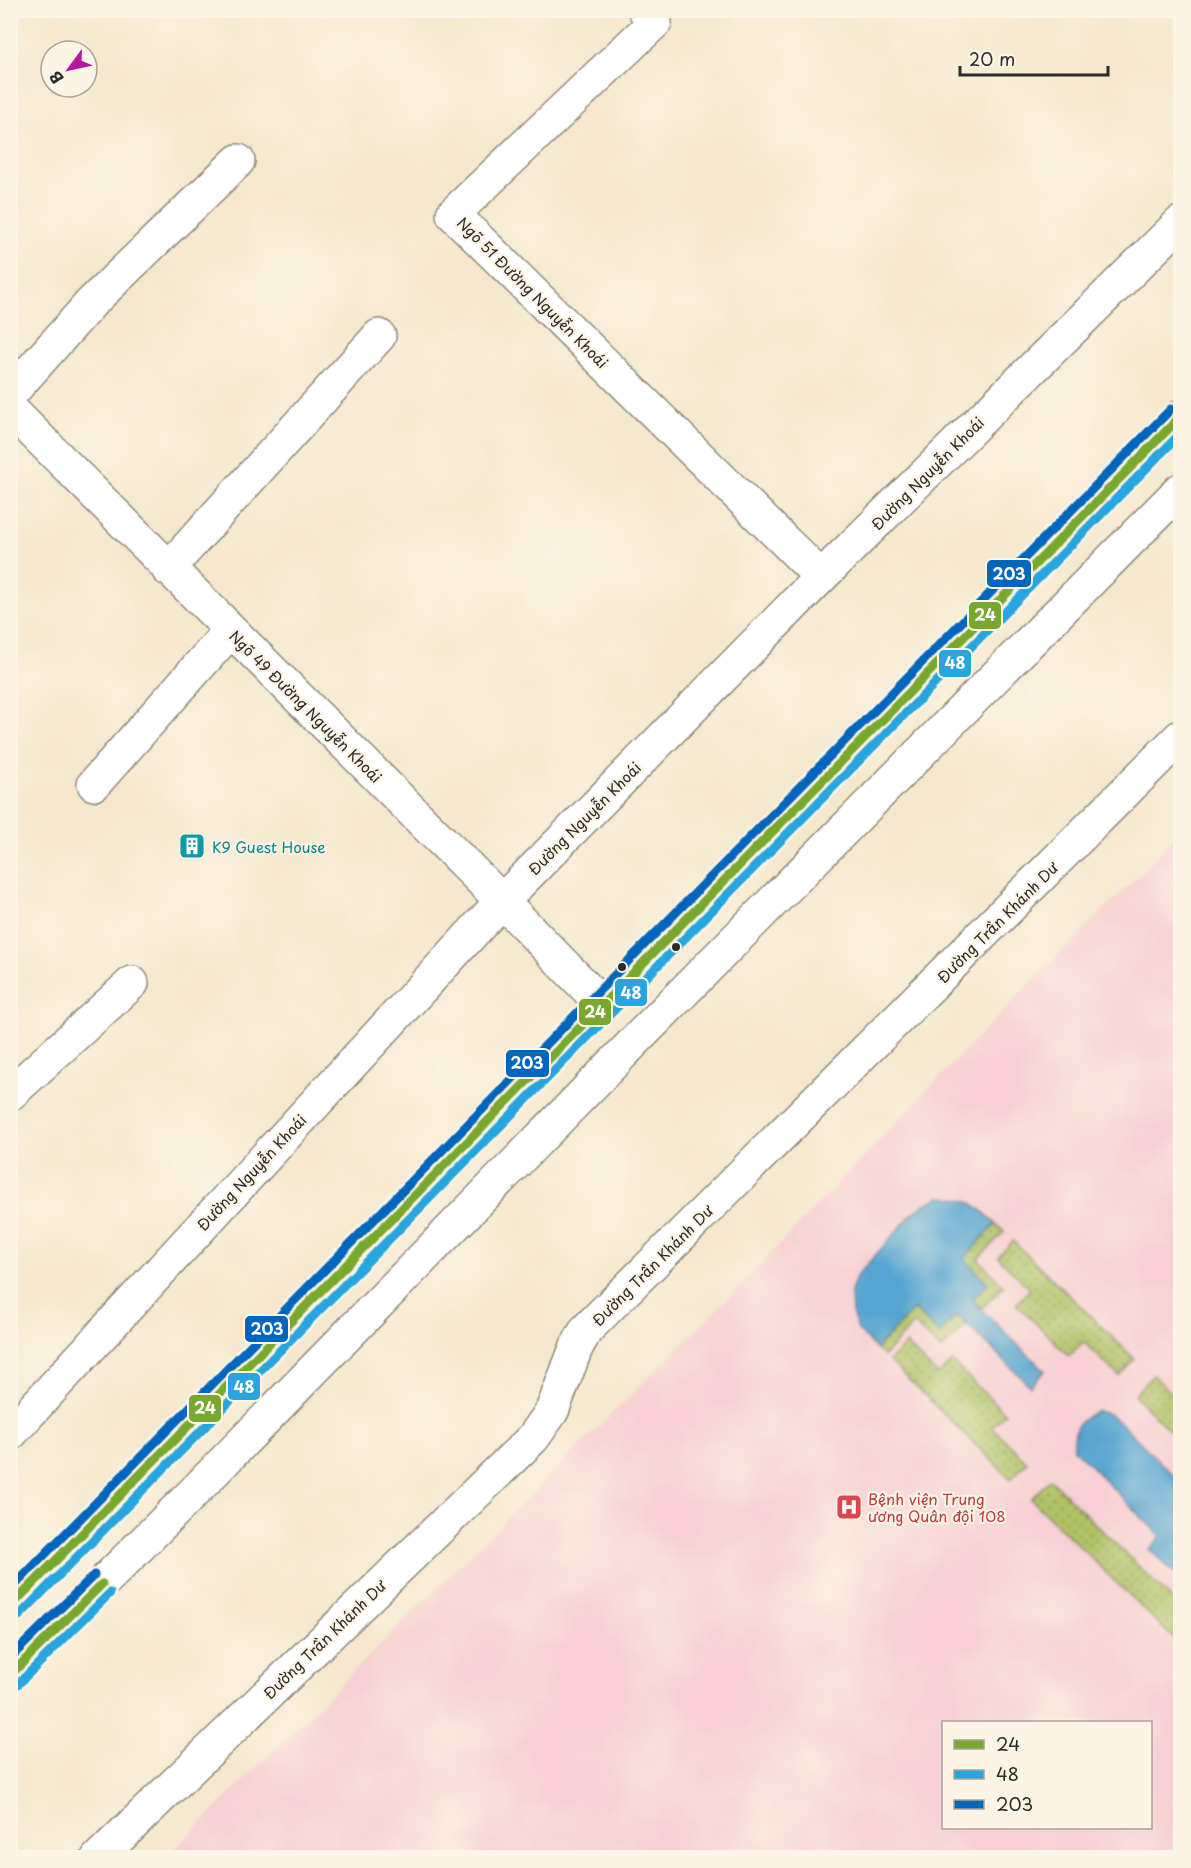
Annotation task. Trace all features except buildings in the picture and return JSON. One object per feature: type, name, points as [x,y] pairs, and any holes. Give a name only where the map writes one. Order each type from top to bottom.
[{"type":"main road","name":"Ngõ 51 Đường Nguyễn Khoái","points":[[645,10],[655,22],[453,214],[821,577]]},
{"type":"main road","points":[[10,394],[92,302],[238,161]]},
{"type":"main road","name":"Đường Nguyễn Khoái","points":[[10,1434],[502,901],[821,577],[1180,223]]},
{"type":"main road","points":[[168,569],[379,336]]},
{"type":"main road","name":"Ngõ 49 Đường Nguyễn Khoái","points":[[10,409],[602,1004]]},
{"type":"main road","points":[[10,1608],[168,1450],[602,1004],[1180,417]]},
{"type":"main road","points":[[10,1675],[183,1503],[636,1040],[1180,490]]},
{"type":"main road","points":[[94,784],[230,631]]},
{"type":"main road","name":"Đường Trần Khánh Dư","points":[[98,1857],[533,1438],[552,1412],[576,1348],[586,1330],[1180,737]]},
{"type":"main road","points":[[10,1094],[132,983]]},
{"type":"shaded area","name":"Bệnh viện Trung ương Quân đội 108","points":[[1180,830],[1180,1857],[166,1858],[734,1292],[1026,987],[1141,873]]},
{"type":"green space","points":[[996,1224],[1004,1232],[978,1259],[1004,1286],[982,1308],[972,1300],[964,1258]]},
{"type":"green space","points":[[1013,1241],[1135,1359],[1119,1376],[1083,1342],[1069,1356],[1016,1304],[1030,1289],[998,1257]]},
{"type":"green space","points":[[914,1309],[957,1315],[967,1325],[941,1350],[914,1324],[884,1356],[876,1349]]},
{"type":"green space","points":[[906,1344],[938,1375],[952,1362],[1005,1413],[992,1427],[1027,1462],[1011,1479],[889,1361]]},
{"type":"green space","points":[[1153,1375],[1180,1401],[1180,1441],[1134,1395]]},
{"type":"green space","points":[[1050,1479],[1180,1607],[1180,1645],[1031,1499]]},
{"type":"water","points":[[939,1197],[965,1200],[983,1211],[996,1224],[964,1258],[988,1283],[972,1300],[1045,1371],[1030,1386],[957,1315],[939,1334],[914,1309],[876,1349],[858,1330],[852,1313],[851,1292],[856,1277],[912,1214]]},
{"type":"water","points":[[1096,1411],[1109,1414],[1123,1425],[1180,1482],[1180,1579],[1149,1549],[1161,1537],[1074,1449],[1074,1435],[1080,1422]]},
{"type":"transit line","name":"203","points":[[10,1590],[1171,409]]},
{"type":"transit line","name":"24","points":[[10,1607],[1180,417]]},
{"type":"transit line","name":"48","points":[[19,1616],[1180,434]]},
{"type":"transit line","name":"203","points":[[10,1658],[94,1575]]},
{"type":"transit line","name":"24","points":[[10,1675],[102,1584]]},
{"type":"transit line","name":"48","points":[[18,1684],[110,1593]]},
{"type":"place","name":"K9 Guest House","points":[[192,846]]},
{"type":"place","name":"Bệnh viện Trung ương Quân đội 108","points":[[849,1507]]}]
